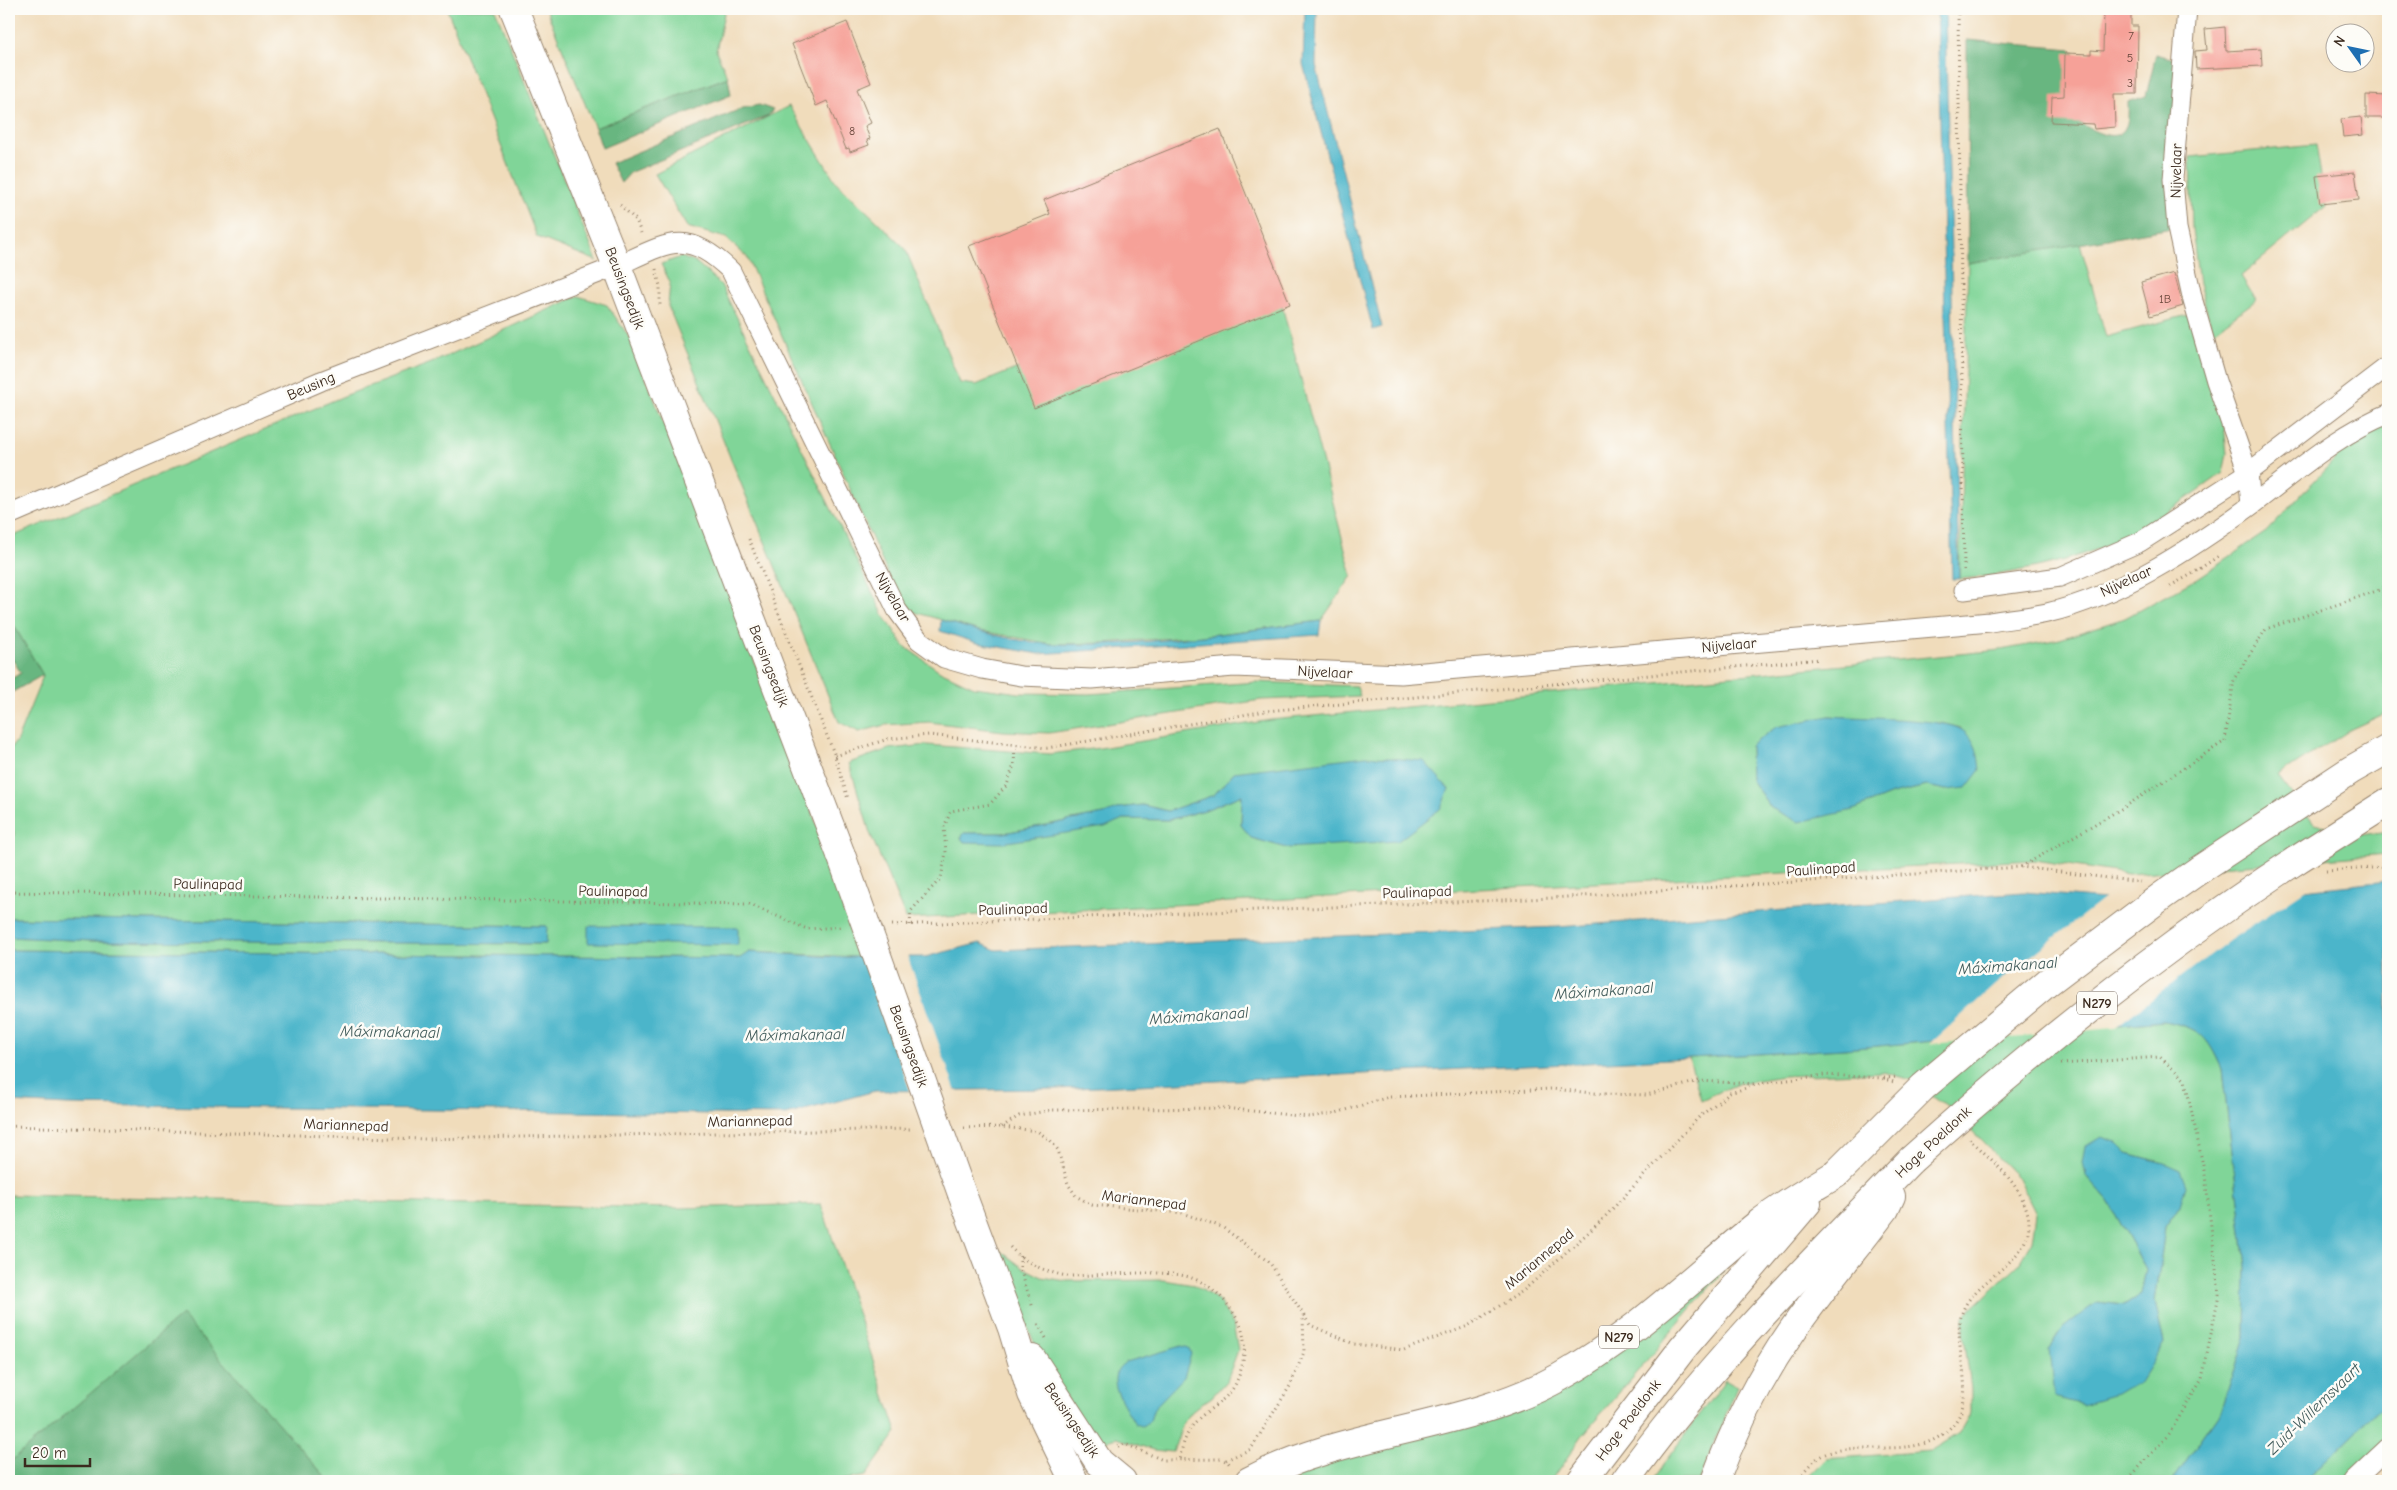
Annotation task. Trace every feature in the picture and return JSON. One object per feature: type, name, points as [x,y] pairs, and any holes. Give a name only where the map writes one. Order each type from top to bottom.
[{"type":"main road","name":"Beusingsedijk","points":[[514,9],[617,266],[841,855],[1012,1328],[1032,1394],[1074,1481]]},
{"type":"main road","name":"Hoge Poeldonk","points":[[1581,1481],[1713,1312],[1801,1210],[1923,1087],[2048,982],[2162,896],[2351,770],[2388,749]]},
{"type":"main road","name":"Hoge Poeldonk","points":[[1625,1481],[1752,1325],[1911,1160],[2001,1079],[2129,977],[2244,894],[2388,802]]},
{"type":"main road","name":"N279","points":[[1715,1481],[1728,1447],[1753,1396],[1792,1332],[1885,1209],[1911,1160]]},
{"type":"main road","name":"N279","points":[[1241,1475],[1275,1467],[1311,1454],[1441,1422],[1497,1404],[1559,1377],[1614,1341],[1680,1291],[1759,1224],[1836,1174]]},
{"type":"main road","name":"Beusingsedijk","points":[[1012,1328],[1099,1462],[1122,1481]]},
{"type":"street","name":"Nijvelaar","points":[[2187,9],[2173,179],[2177,228],[2193,301],[2216,381],[2248,474],[2251,505]]},
{"type":"street","name":"Nijvelaar","points":[[617,266],[648,252],[682,242],[698,246],[712,253],[731,271],[897,610],[920,640],[944,658],[982,669],[1021,676],[1092,679],[1234,668],[1401,674],[1990,622],[2048,612],[2114,590],[2181,554],[2251,505],[2334,442],[2367,422],[2388,414]]},
{"type":"street","name":"Beusing","points":[[9,515],[322,381],[617,266]]},
{"type":"street","name":"Nijvelaar","points":[[1964,590],[2060,577],[2140,542],[2248,474],[2388,367]]},
{"type":"street","points":[[2353,1481],[2388,1448]]},
{"type":"path","points":[[1958,9],[1964,590]]},
{"type":"path","name":"Beusingsedijk","points":[[648,252],[660,286],[660,312]]},
{"type":"path","name":"Beusingsedijk","points":[[748,534],[835,756]]},
{"type":"path","name":"Paulinapad","points":[[891,925],[1552,898],[2021,867],[2126,806],[2225,741],[2234,679],[2266,629],[2388,587]]},
{"type":"path","name":"Nijvelaar","points":[[835,756],[888,739],[929,735],[1047,748],[1266,711],[1369,702]]},
{"type":"path","points":[[910,925],[911,911],[941,878],[946,853],[944,827],[950,811],[990,804],[1007,785],[1014,765],[1016,746]]},
{"type":"path","name":"Paulinapad","points":[[9,892],[749,904],[807,929],[844,927]]},
{"type":"path","points":[[2054,1065],[2160,1057],[2185,1080],[2206,1176],[2219,1294],[2202,1379],[2169,1434],[2127,1481]]},
{"type":"path","name":"Mariannepad","points":[[963,1128],[1002,1127],[1037,1131],[1050,1140],[1058,1150],[1068,1184],[1076,1196],[1092,1205],[1182,1213],[1222,1227],[1270,1263],[1310,1325],[1354,1344],[1404,1350],[1468,1326],[1523,1291],[1601,1221],[1700,1116],[1730,1092],[1759,1084],[1824,1075],[1881,1078],[1899,1083]]},
{"type":"path","points":[[1881,1078],[1900,1077]]},
{"type":"path","points":[[1002,1127],[1019,1116],[1052,1110],[1224,1108],[1309,1117],[1336,1113],[1389,1097],[1552,1089],[1604,1094],[1647,1094],[1699,1081],[1759,1084]]},
{"type":"path","name":"Mariannepad","points":[[9,1126],[424,1139],[914,1129]]},
{"type":"path","points":[[1796,1481],[1809,1466],[1823,1455],[1842,1451],[1928,1443],[1950,1428],[1962,1410],[1965,1390],[1960,1333],[1964,1308],[1974,1295],[2013,1259],[2026,1239],[2028,1216],[2012,1181],[1966,1134]]},
{"type":"path","points":[[1005,1241],[1020,1256],[1051,1274],[1067,1276],[1164,1274],[1190,1277],[1211,1287],[1222,1296],[1238,1320],[1243,1334],[1242,1366],[1236,1383],[1223,1401],[1193,1424],[1186,1437],[1179,1460],[1225,1461],[1251,1449],[1290,1386],[1304,1352],[1302,1315]]},
{"type":"path","points":[[1225,1461],[1241,1475]]},
{"type":"green space","points":[[447,9],[495,9],[597,261],[537,237]]},
{"type":"green space","points":[[546,9],[725,9],[716,51],[728,77],[595,128]]},
{"type":"green space","points":[[1967,40],[2071,49],[2080,58],[2074,119],[2093,130],[2108,135],[2116,135],[2122,132],[2126,126],[2128,102],[2146,96],[2156,54],[2178,60],[2172,228],[1968,263]]},
{"type":"green space","points":[[728,77],[731,95],[602,148],[595,128]]},
{"type":"green space","points":[[759,105],[773,110],[768,116],[631,172],[621,183],[611,163],[743,108]]},
{"type":"green space","points":[[789,106],[836,182],[905,248],[960,383],[976,385],[1254,273],[1279,294],[1352,576],[1321,621],[1202,636],[1101,643],[1052,644],[980,631],[914,612],[898,597],[747,257],[726,238],[687,227],[655,174]]},
{"type":"green space","points":[[2316,145],[2326,206],[2241,276],[2256,300],[2213,332],[2199,284],[2192,229],[2190,157]]},
{"type":"green space","points":[[2080,243],[2106,337],[2191,314],[2224,424],[2227,454],[2223,473],[2152,521],[2123,538],[2090,552],[2034,568],[1959,579],[1968,263]]},
{"type":"green space","points":[[681,257],[697,263],[721,285],[883,614],[905,647],[940,671],[974,687],[1019,693],[1089,694],[1257,682],[1357,686],[1360,696],[1261,700],[1049,733],[1003,731],[929,722],[885,725],[859,732],[839,722],[668,306],[670,282],[661,264]]},
{"type":"green space","points":[[578,296],[607,305],[632,341],[818,828],[859,957],[749,952],[741,958],[9,950],[9,937],[93,941],[546,944],[546,926],[9,918],[9,835],[15,835],[9,822],[9,751],[17,740],[43,676],[9,617],[9,538],[344,396],[434,362]]},
{"type":"green space","points":[[2388,423],[2388,712],[2347,731],[2278,776],[2314,823],[2361,835],[2388,831],[2388,854],[2128,874],[2034,860],[906,919],[870,833],[849,763],[889,749],[927,745],[1050,754],[1100,748],[1271,720],[2001,650],[2060,639],[2125,618],[2198,578],[2266,532],[2350,443]],"holes":[[[1829,716],[1941,723],[1961,728],[1946,790],[1927,786],[1892,794],[1853,810],[1771,808],[1751,780],[1750,746]],[[1234,772],[1287,848],[1252,838],[1241,825],[1242,795],[1205,810],[1168,820],[1123,819],[1005,833],[1104,814],[1119,808],[1142,805],[1168,811],[1214,795]],[[964,833],[1004,833],[961,838]]]},
{"type":"green space","points":[[9,617],[43,675],[9,694],[9,680],[21,673],[9,654]]},
{"type":"green space","points":[[2164,1021],[2194,1030],[2207,1041],[2222,1069],[2246,1266],[2245,1338],[2222,1409],[2172,1481],[1804,1481],[1826,1459],[1930,1451],[1959,1433],[1971,1412],[1971,1389],[1964,1335],[1964,1316],[2018,1265],[2032,1241],[2036,1214],[2018,1178],[1950,1108],[1911,1080],[1883,1072],[1783,1076],[1740,1083],[1701,1100],[1689,1058],[1843,1049]],"holes":[[[2116,1142],[2127,1153],[2164,1163],[2180,1205],[2165,1228],[2155,1302],[2164,1343],[2097,1302],[2124,1305],[2141,1294],[2146,1269],[2108,1201],[2086,1176]]]},
{"type":"green space","points":[[9,1195],[678,1208],[821,1204],[897,1432],[866,1476],[837,1481],[329,1481],[182,1316],[9,1463]]},
{"type":"green space","points":[[995,1247],[1022,1267],[1042,1277],[1066,1281],[1164,1280],[1194,1285],[1218,1300],[1233,1324],[1238,1350],[1227,1380],[1212,1397],[1195,1408],[1183,1423],[1173,1452],[1153,1450],[1117,1438],[1095,1445],[1038,1352]]},
{"type":"green space","points":[[1725,1269],[1582,1436],[1551,1481],[1260,1481],[1496,1413]]},
{"type":"green space","points":[[182,1315],[329,1481],[9,1481],[9,1463]]},
{"type":"green space","points":[[1725,1380],[1737,1387],[1699,1481],[1651,1481]]},
{"type":"green space","points":[[2388,1401],[2388,1440],[2345,1481],[2305,1481]]},
{"type":"water","points":[[1305,9],[1317,9],[1316,65],[1382,327],[1373,330],[1303,64]]},
{"type":"water","points":[[1937,9],[1945,9],[1959,579],[1952,579]]},
{"type":"water","points":[[941,620],[982,632],[1024,641],[1052,644],[1153,641],[1321,621],[1319,635],[1039,654],[977,643],[940,631]]},
{"type":"water","points":[[1829,716],[1899,719],[1953,726],[1962,730],[1971,738],[1977,753],[1980,770],[1966,788],[1946,790],[1927,786],[1892,794],[1853,810],[1799,822],[1771,808],[1751,780],[1750,746],[1776,727]]},
{"type":"water","points":[[1366,756],[1424,761],[1449,789],[1440,809],[1398,841],[1287,848],[1251,838],[1241,825],[1242,795],[1205,810],[1168,820],[1123,819],[1105,827],[1001,843],[964,842],[961,838],[964,833],[1004,833],[1104,814],[1119,808],[1142,805],[1168,811],[1214,795],[1234,772]]},
{"type":"water","points":[[2388,881],[2388,1401],[2305,1481],[2172,1481],[2222,1409],[2245,1338],[2246,1266],[2222,1069],[2212,1048],[2201,1035],[2194,1030],[2164,1021],[1843,1049],[1689,1058],[1056,1089],[875,1091],[786,1115],[67,1105],[9,1102],[9,950],[740,958],[749,952],[837,957],[925,957],[980,943],[996,950],[1558,927],[2024,892],[2117,900],[2275,893]]},
{"type":"water","points":[[9,918],[547,926],[546,944],[93,941],[9,937]]},
{"type":"water","points":[[588,926],[738,927],[738,945],[588,943]]},
{"type":"water","points":[[2101,1137],[2116,1142],[2127,1153],[2164,1163],[2180,1170],[2186,1186],[2180,1205],[2165,1228],[2155,1302],[2164,1343],[2141,1380],[2116,1395],[2083,1405],[2054,1397],[2049,1350],[2064,1327],[2097,1302],[2124,1305],[2141,1294],[2146,1269],[2108,1201],[2086,1176],[2083,1162],[2086,1146]]},
{"type":"water","points":[[1182,1346],[1189,1348],[1191,1354],[1184,1377],[1154,1408],[1150,1421],[1142,1426],[1135,1424],[1117,1392],[1115,1375],[1119,1368],[1126,1362]]},
{"type":"pier","points":[[2309,887],[2230,940],[2114,1028],[1930,1044],[1996,984],[2106,897]]},
{"type":"pier","points":[[862,955],[907,955],[956,1092],[911,1093]]},
{"type":"building","points":[[2104,9],[2131,9],[2131,26],[2138,26],[2137,94],[2114,94],[2115,127],[2094,129],[2093,124],[2051,122],[2052,97],[2064,96],[2065,53],[2091,54],[2091,50],[2103,51]]},
{"type":"building","points":[[847,22],[871,83],[857,89],[871,123],[865,126],[870,139],[867,140],[869,145],[850,152],[849,148],[846,149],[827,101],[816,106],[792,44]]},
{"type":"building","points":[[2225,27],[2226,51],[2261,49],[2262,66],[2196,69],[2195,51],[2207,50],[2205,29]]},
{"type":"building","points":[[2366,95],[2388,96],[2388,118],[2366,118]]},
{"type":"building","points":[[2361,117],[2363,135],[2343,137],[2341,119]]},
{"type":"building","points":[[1220,129],[1290,304],[1034,408],[969,246],[1050,214],[1044,200]]},
{"type":"building","points":[[2355,172],[2359,200],[2320,204],[2316,176]]},
{"type":"building","points":[[2174,273],[2183,306],[2150,316],[2141,282]]},
{"type":"water label","name":"Máximakanaal","points":[[2008,966]]},
{"type":"water label","name":"Máximakanaal","points":[[1604,991]]},
{"type":"water label","name":"Máximakanaal","points":[[1199,1016]]},
{"type":"water label","name":"Máximakanaal","points":[[390,1032]]},
{"type":"water label","name":"Máximakanaal","points":[[795,1035]]},
{"type":"water label","name":"Zuid-Willemsvaart","points":[[2314,1409]]}]
